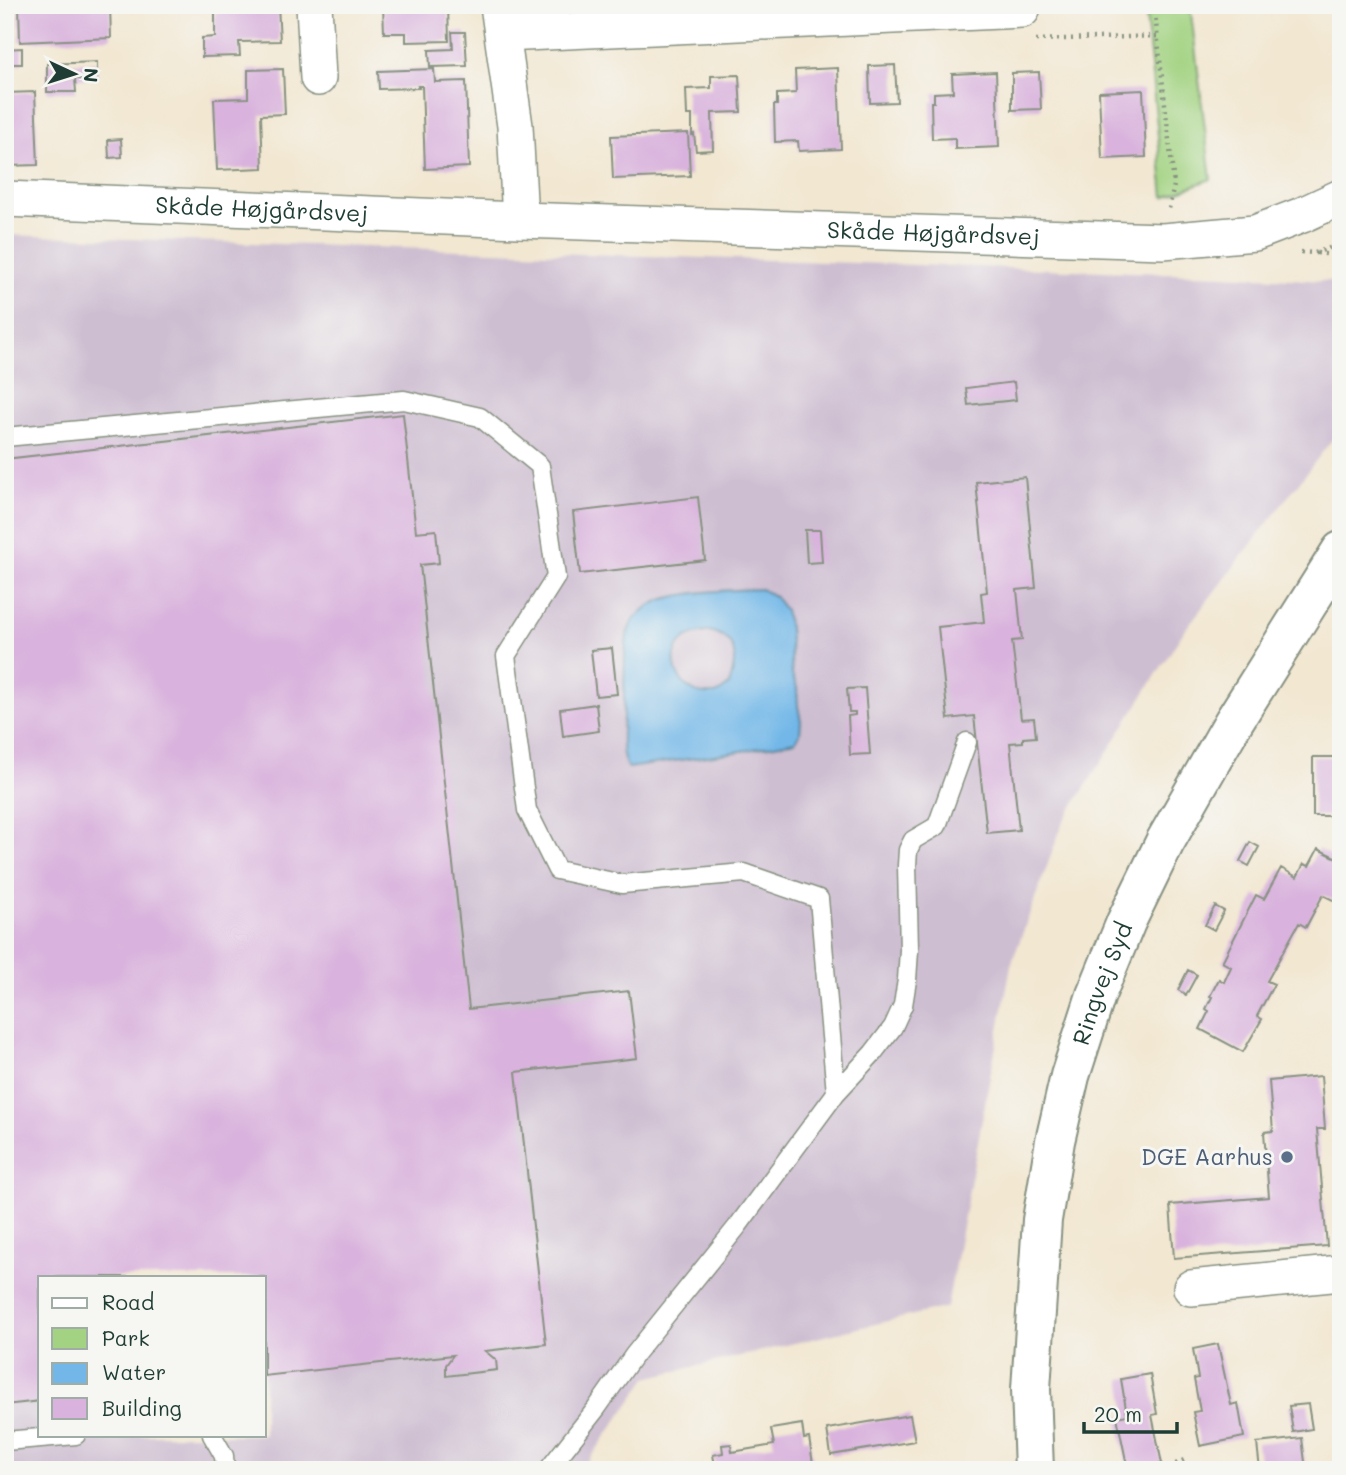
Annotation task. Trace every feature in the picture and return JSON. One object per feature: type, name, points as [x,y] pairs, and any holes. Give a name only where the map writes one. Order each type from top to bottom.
[{"type":"main road","name":"Ringvej Syd","points":[[1034,1470],[1031,1389],[1042,1220],[1055,1140],[1070,1076],[1096,995],[1126,922],[1165,842],[1234,721],[1341,551]]},
{"type":"street","points":[[314,5],[318,78]]},
{"type":"street","points":[[520,220],[515,126],[500,20],[1021,10]]},
{"type":"street","name":"Skåde Højgårdsvej","points":[[5,199],[520,220],[1163,241],[1255,233],[1341,197]]},
{"type":"street","points":[[1191,1288],[1341,1273]]},
{"type":"lane","points":[[5,437],[404,400],[480,417],[540,466],[556,577],[506,656],[527,810],[551,859],[558,870],[622,884],[744,873],[819,899],[836,1093]]},
{"type":"lane","points":[[548,1470],[634,1355],[737,1227],[836,1093],[893,1027],[902,1005],[907,981],[908,850],[913,840],[937,826],[967,743]]},
{"type":"lane","points":[[5,1441],[64,1436]]},
{"type":"lane","points":[[213,1436],[224,1456],[225,1470]]},
{"type":"path","points":[[1154,5],[1174,185]]},
{"type":"path","points":[[1021,10],[1023,41],[1158,36]]},
{"type":"path","points":[[1315,253],[1341,256]]},
{"type":"path","points":[[1163,1470],[1188,1458]]},
{"type":"shaded area","points":[[5,235],[1223,275],[1341,282],[1341,428],[1184,631],[1063,822],[1011,965],[947,1307],[647,1378],[582,1470],[5,1470]]},
{"type":"green space","points":[[1145,5],[1190,5],[1211,179],[1164,197]]},
{"type":"water","points":[[761,589],[774,596],[785,610],[792,674],[797,688],[801,721],[800,733],[795,741],[628,768],[622,745],[625,663],[627,635],[634,620],[650,606],[669,598]],"holes":[[[709,631],[719,634],[734,651],[734,667],[729,685],[715,694],[694,691],[680,679],[676,670],[676,652],[680,644],[690,636]]]},
{"type":"building","points":[[19,5],[110,5],[111,38],[20,42]]},
{"type":"building","points":[[217,5],[278,5],[280,41],[239,42],[240,56],[202,57],[202,38],[215,37]]},
{"type":"building","points":[[383,5],[448,5],[449,41],[406,42],[406,33],[384,33]]},
{"type":"building","points":[[452,32],[465,32],[467,66],[430,67],[429,50],[453,49]]},
{"type":"building","points":[[22,48],[22,64],[5,64],[5,49]]},
{"type":"building","points":[[97,62],[97,78],[75,79],[76,92],[47,92],[47,64]]},
{"type":"building","points":[[895,65],[897,102],[870,103],[869,66]]},
{"type":"building","points":[[838,68],[841,149],[799,151],[798,141],[775,142],[774,105],[777,105],[777,94],[796,93],[795,70]]},
{"type":"building","points":[[283,69],[285,114],[261,115],[263,168],[217,170],[214,99],[248,98],[248,70]]},
{"type":"building","points":[[434,69],[435,82],[466,81],[469,167],[425,169],[422,86],[379,89],[378,71]]},
{"type":"building","points":[[996,72],[999,147],[955,149],[955,138],[932,139],[931,102],[934,102],[934,93],[953,92],[952,74]]},
{"type":"building","points":[[1039,72],[1041,109],[1012,110],[1012,73]]},
{"type":"building","points":[[739,75],[741,112],[712,113],[713,150],[696,151],[694,134],[692,135],[692,115],[687,115],[686,89],[711,88],[711,76]]},
{"type":"building","points":[[1143,90],[1146,157],[1102,159],[1099,92]]},
{"type":"building","points":[[35,92],[38,165],[5,166],[5,93]]},
{"type":"building","points":[[688,133],[690,176],[613,179],[611,136]]},
{"type":"building","points":[[121,139],[122,157],[109,158],[108,140]]},
{"type":"building","points":[[1014,382],[1016,400],[968,405],[966,388]]},
{"type":"building","points":[[403,414],[416,532],[436,530],[439,563],[420,565],[469,1009],[629,991],[637,1058],[516,1072],[546,1344],[485,1351],[496,1360],[497,1370],[446,1376],[446,1365],[453,1355],[266,1376],[266,1276],[38,1276],[38,1401],[5,1405],[5,459]]},
{"type":"building","points":[[1025,477],[1036,588],[1017,590],[1022,640],[1012,641],[1021,719],[1034,718],[1036,737],[1010,743],[1019,830],[987,833],[974,716],[948,719],[938,627],[984,622],[981,593],[987,592],[976,482]]},
{"type":"building","points":[[698,497],[705,560],[580,574],[573,512]]},
{"type":"building","points":[[805,530],[820,530],[822,562],[807,563]]},
{"type":"building","points":[[612,648],[617,694],[596,696],[591,650]]},
{"type":"building","points":[[865,688],[870,754],[850,755],[848,716],[855,715],[855,712],[849,712],[847,689]]},
{"type":"building","points":[[596,704],[599,731],[563,736],[560,709]]},
{"type":"building","points":[[1313,757],[1341,757],[1341,816],[1313,816]]},
{"type":"building","points":[[1250,842],[1259,847],[1249,866],[1240,861]]},
{"type":"building","points":[[1318,849],[1341,860],[1341,904],[1323,895],[1306,927],[1299,923],[1267,981],[1274,984],[1257,1016],[1262,1019],[1243,1052],[1200,1029],[1209,1011],[1206,1009],[1212,997],[1210,996],[1219,979],[1224,982],[1231,967],[1222,962],[1256,895],[1264,899],[1281,868],[1297,877],[1304,864],[1309,866]]},
{"type":"building","points":[[1215,906],[1224,911],[1214,930],[1205,925]]},
{"type":"building","points":[[1188,970],[1197,975],[1186,995],[1178,990]]},
{"type":"building","points":[[1321,1076],[1325,1129],[1317,1129],[1327,1246],[1174,1258],[1170,1205],[1269,1197],[1264,1132],[1273,1131],[1269,1081]]},
{"type":"building","points":[[1218,1344],[1231,1405],[1238,1403],[1244,1437],[1200,1446],[1193,1412],[1200,1411],[1194,1379],[1198,1378],[1193,1349]]},
{"type":"building","points":[[1150,1374],[1157,1414],[1152,1415],[1162,1464],[1128,1470],[1117,1417],[1127,1415],[1121,1379]]},
{"type":"building","points":[[1308,1404],[1312,1429],[1293,1432],[1289,1406]]},
{"type":"building","points":[[910,1415],[915,1441],[831,1455],[827,1429]]},
{"type":"building","points":[[802,1424],[804,1439],[809,1438],[814,1470],[716,1470],[713,1455],[723,1453],[722,1445],[731,1444],[732,1452],[774,1445],[771,1429]]},
{"type":"building","points":[[1302,1438],[1306,1470],[1260,1470],[1257,1443]]},
{"type":"place","name":"DGE Aarhus","points":[[1287,1157]]}]
